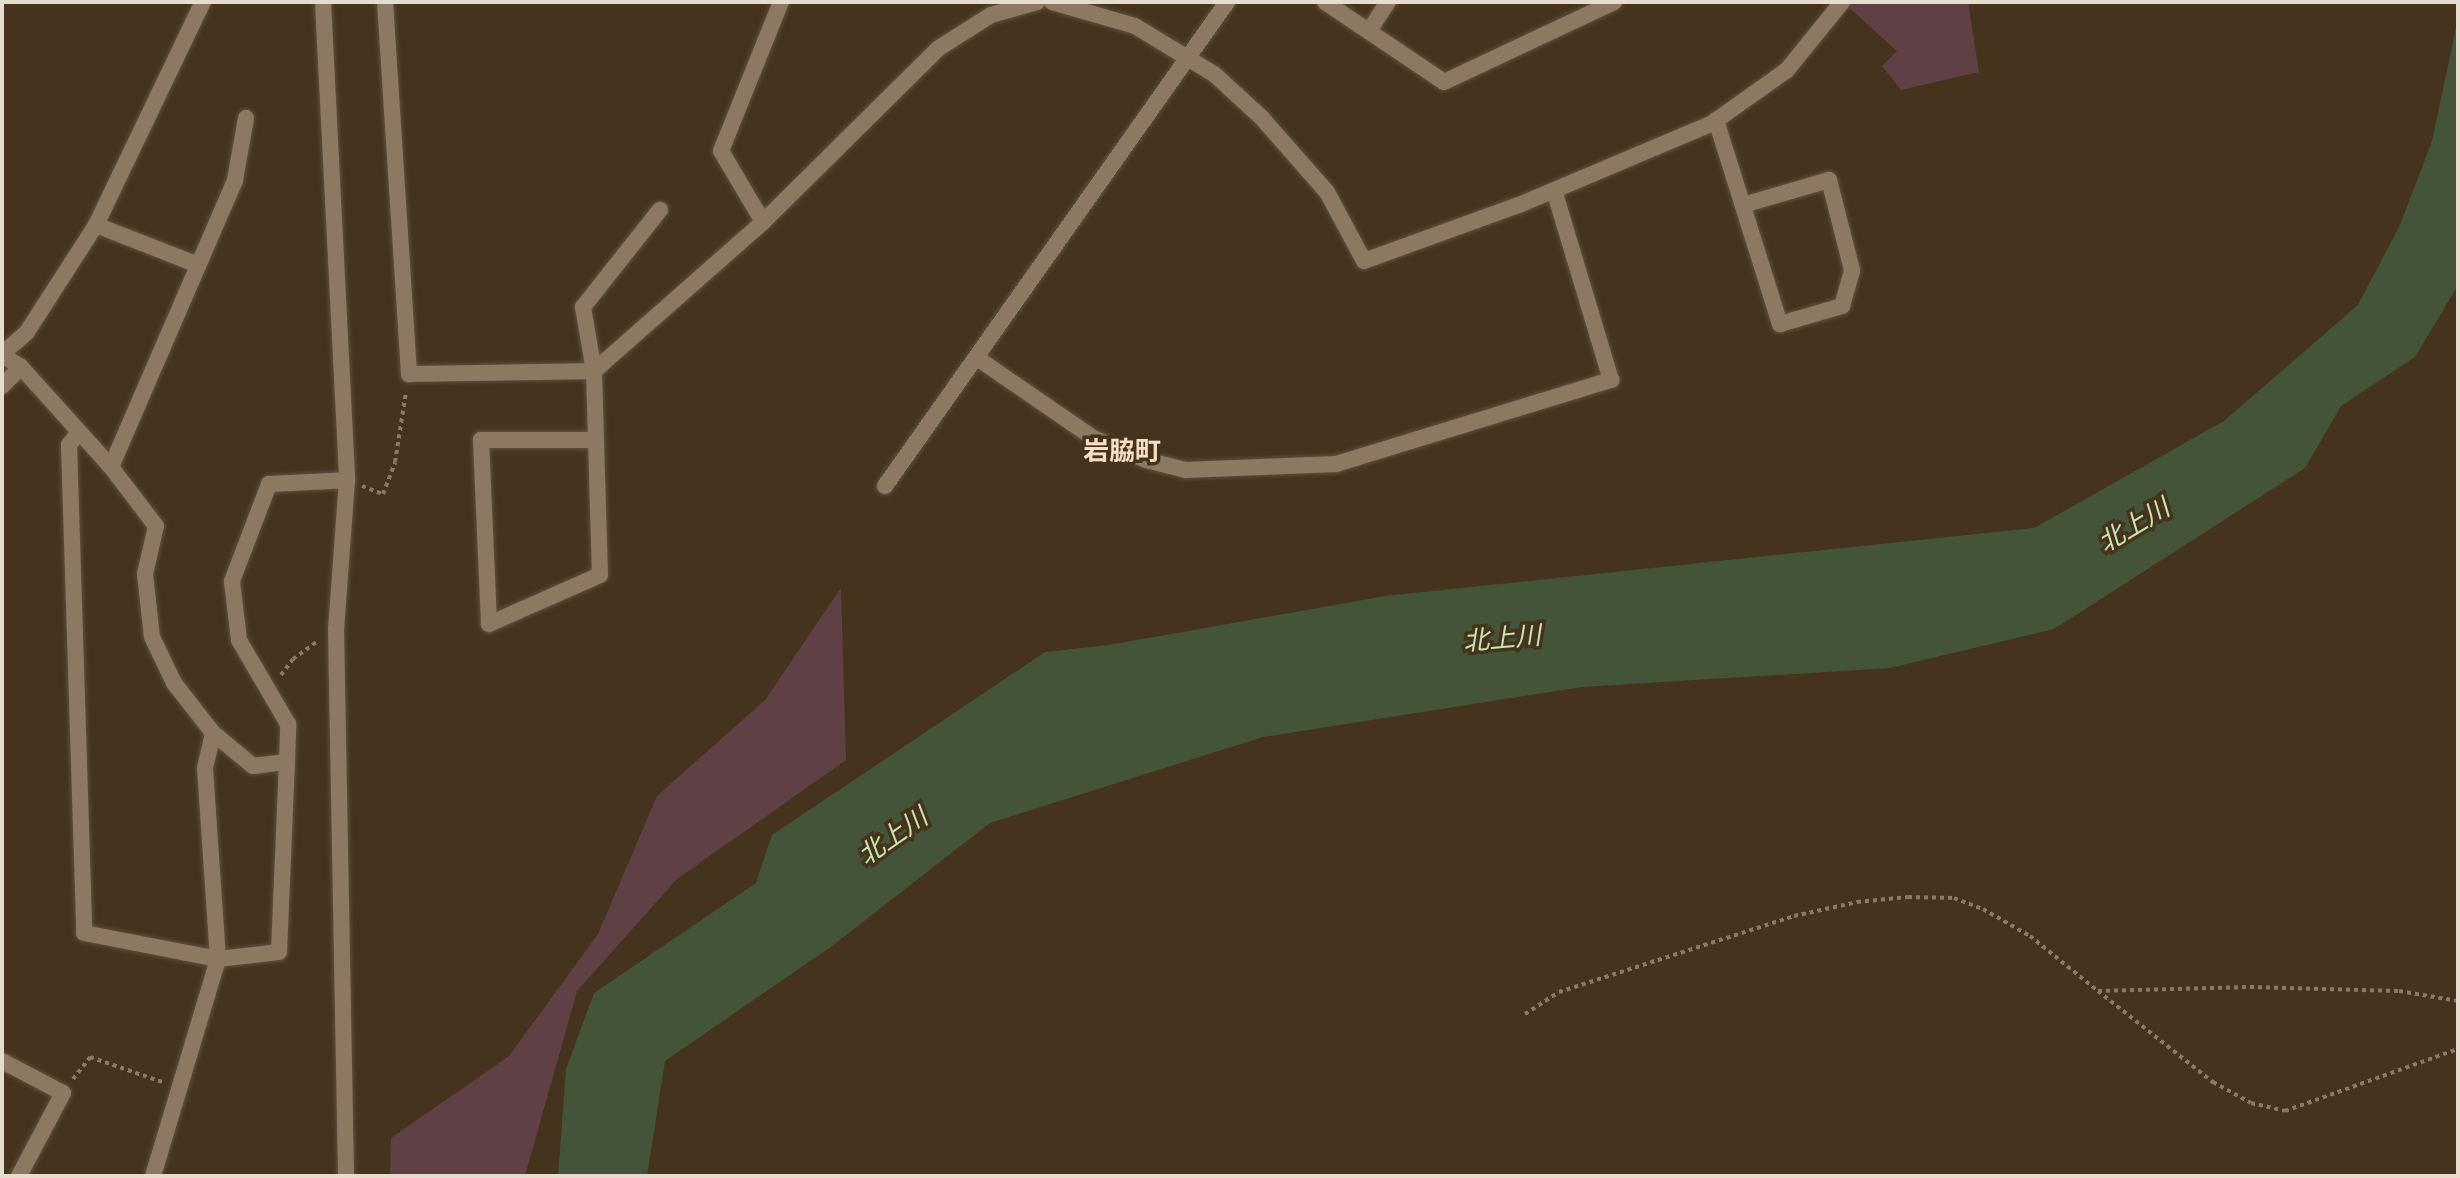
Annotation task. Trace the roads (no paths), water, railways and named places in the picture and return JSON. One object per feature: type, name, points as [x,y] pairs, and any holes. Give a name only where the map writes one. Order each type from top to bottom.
[{"type":"street","points":[[203,2],[96,225],[27,332],[2,354],[21,367],[111,467],[156,526],[145,574],[152,637],[174,683],[213,733],[253,766],[287,762]]},
{"type":"street","points":[[323,2],[347,480],[336,629],[346,1176]]},
{"type":"street","points":[[385,2],[409,374],[594,371],[763,222],[939,48],[991,15],[1037,2]]},
{"type":"street","points":[[763,222],[721,151],[781,2]]},
{"type":"street","points":[[1052,2],[1135,26],[1214,74],[1261,117],[1327,192],[1364,261],[1554,190],[1716,120],[1787,70],[1842,2]]},
{"type":"street","points":[[885,486],[1190,60],[1227,2]]},
{"type":"street","points":[[1325,2],[1444,82],[1614,2]]},
{"type":"street","points":[[1369,31],[1388,2]]},
{"type":"street","points":[[111,467],[235,180],[246,118]]},
{"type":"street","points":[[1716,120],[1780,324],[1842,306],[1852,270],[1829,180],[1743,205]]},
{"type":"street","points":[[977,358],[1095,439],[1146,460],[1186,470],[1336,464],[1611,380],[1554,190]]},
{"type":"street","points":[[596,440],[481,440],[489,624],[600,575],[594,371],[583,307],[660,210]]},
{"type":"street","points":[[96,225],[198,265]]},
{"type":"street","points":[[2,386],[21,367]]},
{"type":"street","points":[[79,432],[69,445],[84,933],[218,959],[279,952],[287,762],[288,724],[239,640],[232,581],[269,484],[347,480]]},
{"type":"street","points":[[153,1176],[218,959],[205,768],[213,733]]},
{"type":"street","points":[[2,1061],[63,1093],[19,1176]]},
{"type":"water","name":"北上川","points":[[2458,18],[2458,285],[2415,357],[2341,406],[2305,468],[2054,629],[1890,668],[1582,687],[1263,737],[990,823],[832,946],[665,1061],[647,1176],[558,1176],[566,1069],[594,993],[756,883],[772,835],[1045,652],[1109,645],[1385,596],[2034,528],[2224,421],[2358,305],[2400,225],[2432,141]]},
{"type":"district","name":"岩脇町","points":[[1122,452]]}]
